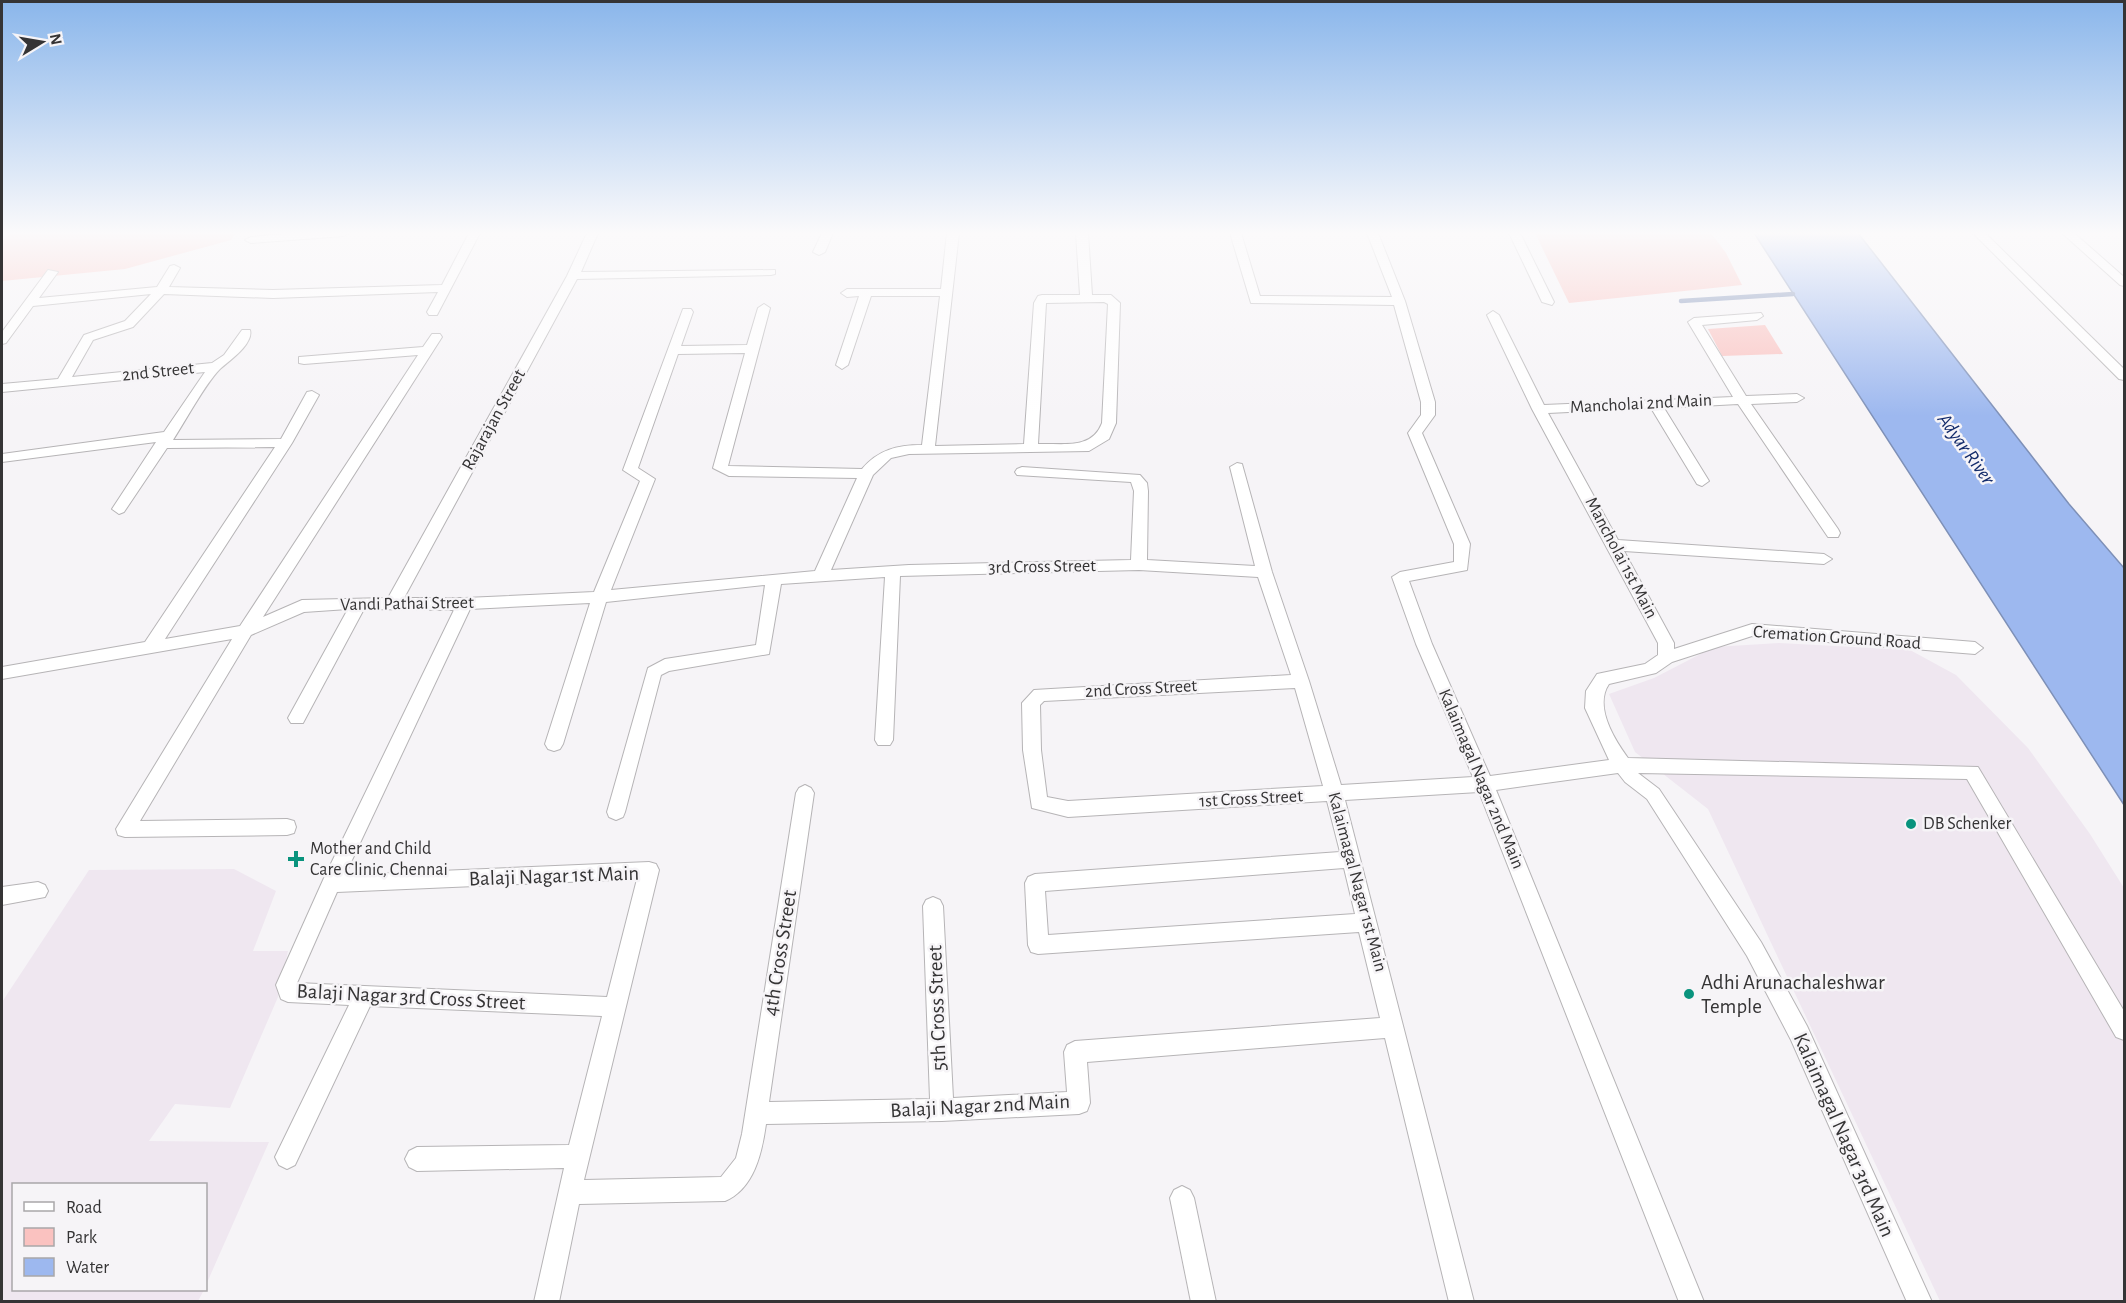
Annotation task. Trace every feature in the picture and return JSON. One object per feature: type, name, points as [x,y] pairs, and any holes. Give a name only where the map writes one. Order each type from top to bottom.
[{"type":"street","points":[[2,340],[7,326],[34,294]]},
{"type":"street","points":[[27,303],[122,294]]},
{"type":"street","points":[[63,382],[88,338],[129,324],[157,294]]},
{"type":"street","points":[[433,312],[441,294]]},
{"type":"street","name":"Rajarajan Street","points":[[393,605],[563,294]]},
{"type":"street","points":[[842,364],[866,294]]},
{"type":"street","points":[[928,450],[947,294]]},
{"type":"street","points":[[1253,294],[1255,300],[1399,301],[1396,294]]},
{"type":"street","points":[[1544,294],[1548,302]]},
{"type":"street","points":[[2040,294],[2124,376]]},
{"type":"street","points":[[820,575],[866,474],[875,461],[897,449],[1089,447],[1099,442],[1107,429],[1114,303],[1107,298],[1042,298],[1031,447]]},
{"type":"street","name":"Kalaimagal Nagar 2nd Main","points":[[1399,301],[1428,402],[1428,415],[1415,433],[1462,544],[1462,566],[1400,577],[1424,644],[1485,784],[1692,1302]]},
{"type":"street","points":[[764,308],[720,468],[741,472],[866,474]]},
{"type":"street","points":[[554,744],[600,597],[648,479],[630,470],[687,312]]},
{"type":"street","name":"Mancholai 1st Main","points":[[1493,315],[1539,409],[1615,545],[1666,643],[1666,658]]},
{"type":"street","points":[[1757,316],[1694,322],[1742,400],[1833,533]]},
{"type":"street","points":[[215,367],[228,358],[246,333]]},
{"type":"street","points":[[287,827],[124,829],[245,631],[436,337]]},
{"type":"street","points":[[674,350],[752,349]]},
{"type":"street","points":[[304,360],[428,350]]},
{"type":"street","name":"2nd Street","points":[[2,388],[215,367]]},
{"type":"street","name":"2nd Street","points":[[119,509],[215,367]]},
{"type":"street","points":[[152,645],[285,443],[312,395]]},
{"type":"street","name":"Mancholai 2nd Main","points":[[1539,409],[1797,398]]},
{"type":"street","points":[[1655,404],[1702,481]]},
{"type":"street","points":[[2,458],[164,440],[285,443]]},
{"type":"street","name":"Kalaimagal Nagar 1st Main","points":[[1237,467],[1264,572],[1301,681],[1335,795],[1395,1027],[1462,1302]]},
{"type":"street","points":[[1022,472],[1135,478],[1140,483],[1141,491],[1139,565]]},
{"type":"street","points":[[1615,545],[1824,559]]},
{"type":"street","name":"3rd Cross Street","points":[[820,575],[1139,565],[1264,572]]},
{"type":"street","points":[[884,740],[893,571]]},
{"type":"street","name":"Vandi Pathai Street","points":[[2,673],[152,645],[245,631],[302,606],[358,603],[465,604],[600,597],[820,575]]},
{"type":"street","points":[[616,812],[654,672],[665,665],[763,650],[774,579]]},
{"type":"street","points":[[297,718],[358,603]]},
{"type":"street","points":[[331,884],[465,604]]},
{"type":"street","name":"Cremation Ground Road","points":[[1666,658],[1752,630],[1976,648]]},
{"type":"street","points":[[1623,765],[1594,708],[1595,691],[1603,679],[1650,669],[1666,658]]},
{"type":"street","name":"2nd Cross Street","points":[[1032,750],[1031,703],[1040,695],[1301,681]]},
{"type":"street","name":"1st Cross Street","points":[[1032,750],[1039,803],[1055,808],[1335,795],[1485,784],[1623,765],[1972,772],[2124,1030]]},
{"type":"street","name":"Kalaimagal Nagar 3rd Main","points":[[1623,765],[1631,777],[1653,794],[1754,949],[1799,1034],[1920,1302]]},
{"type":"street","name":"4th Cross Street","points":[[756,1113],[805,793]]},
{"type":"street","points":[[1352,860],[1035,882],[1038,945],[1368,922]]},
{"type":"street","name":"Balaji Nagar 1st Main","points":[[331,884],[649,870],[578,1155],[546,1302]]},
{"type":"street","name":"Balaji Nagar 3rd Cross Street","points":[[331,884],[286,985],[288,992],[614,1007]]},
{"type":"street","points":[[2,896],[38,891]]},
{"type":"street","name":"5th Cross Street","points":[[933,906],[942,1110]]},
{"type":"street","points":[[287,1157],[363,997]]},
{"type":"street","name":"Balaji Nagar 2nd Main","points":[[756,1113],[942,1110],[1079,1103],[1075,1052],[1395,1027]]},
{"type":"street","points":[[570,1192],[725,1189],[737,1180],[750,1151],[756,1113]]},
{"type":"street","points":[[417,1159],[578,1155]]},
{"type":"street","points":[[1182,1198],[1204,1302]]},
{"type":"shaded area","points":[[1779,643],[1910,650],[1956,675],[2028,748],[2090,834],[2124,888],[2124,1301],[1940,1301],[1708,809],[1635,752],[1609,694],[1654,678],[1714,647]]},
{"type":"shaded area","points":[[234,869],[276,891],[253,951],[288,951],[278,997],[230,1108],[175,1104],[149,1141],[269,1142],[207,1283],[207,1183],[12,1183],[12,1291],[203,1291],[198,1301],[2,1302],[2,1002],[89,870]]},
{"type":"green space","points":[[1565,294],[1657,294],[1569,303]]},
{"type":"green space","points":[[1765,325],[1783,354],[1722,356],[1708,329]]},
{"type":"water","name":"Adyar River","points":[[1793,294],[1905,294],[2069,504],[2124,568],[2124,805]]},
{"type":"waterway","points":[[1681,301],[1793,294]]},
{"type":"place","name":"DB Schenker","points":[[1911,824]]},
{"type":"place","name":"Mother and Child Care Clinic, Chennai","points":[[296,859]]},
{"type":"place","name":"Adhi Arunachaleshwar Temple","points":[[1689,994]]}]
